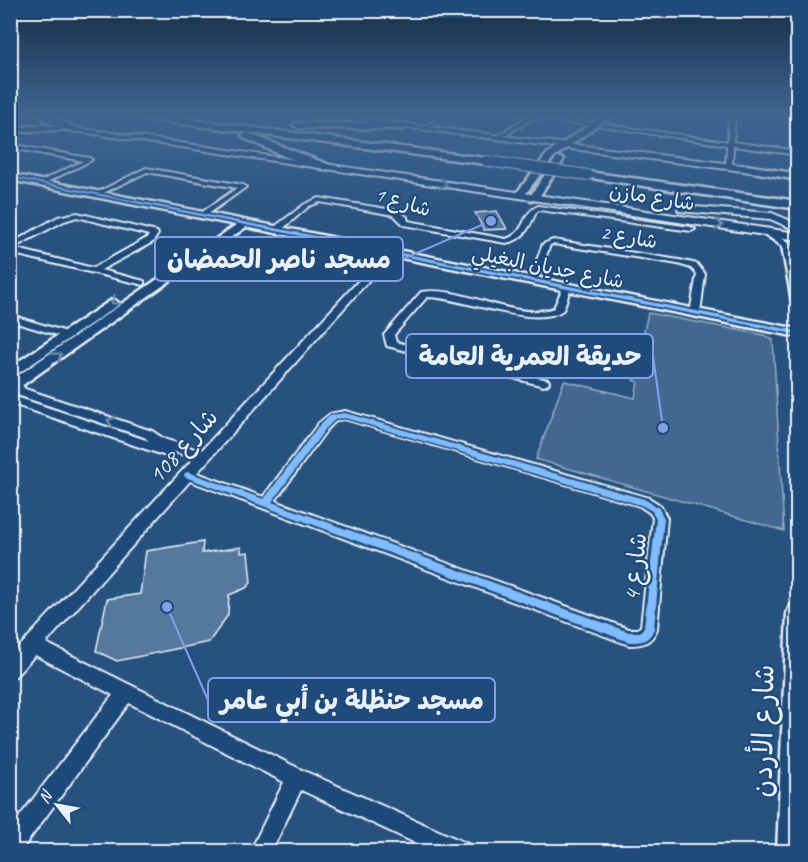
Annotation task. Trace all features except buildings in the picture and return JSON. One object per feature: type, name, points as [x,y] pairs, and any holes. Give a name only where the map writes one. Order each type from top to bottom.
[{"type":"highway","points":[[292,154],[326,167]]},
{"type":"highway","points":[[453,154],[798,205]]},
{"type":"highway","points":[[746,168],[798,176]]},
{"type":"highway","points":[[589,173],[798,198]]},
{"type":"main road","name":"شارع مازن","points":[[241,154],[520,195],[622,215],[798,237]]},
{"type":"main road","name":"شارع مازن","points":[[638,154],[746,168]]},
{"type":"main road","points":[[542,186],[552,192],[612,202],[772,216],[798,228]]},
{"type":"street","points":[[41,183],[89,160],[56,154]]},
{"type":"street","points":[[520,195],[540,166],[556,154]]},
{"type":"street","points":[[534,198],[562,154]]},
{"type":"street","points":[[729,166],[730,154]]},
{"type":"street","points":[[97,194],[147,170],[243,187],[204,215]]},
{"type":"street","name":"شارع جديان البغيلي","points":[[10,177],[798,333]]},
{"type":"street","name":"شارع 1","points":[[276,230],[307,205],[319,200],[396,213],[404,219],[404,224],[506,241],[515,240],[523,235],[533,211],[538,208],[622,215],[691,229]]},
{"type":"street","points":[[10,249],[61,219],[77,216],[154,234],[150,240],[94,270]]},
{"type":"street","points":[[12,383],[239,222]]},
{"type":"street","points":[[770,233],[787,244],[797,295]]},
{"type":"street","name":"شارع 2","points":[[533,281],[547,244],[553,242],[679,262],[694,266],[701,274],[695,313]]},
{"type":"street","points":[[10,249],[141,284]]},
{"type":"street","name":"شارع 108","points":[[10,670],[390,252]]},
{"type":"street","points":[[12,383],[67,335],[141,284],[192,255]]},
{"type":"street","points":[[544,382],[391,344],[389,335],[424,294],[442,293],[541,315],[558,310],[567,287]]},
{"type":"street","points":[[13,321],[67,335]]},
{"type":"street","points":[[12,383],[21,392],[148,434],[160,442],[201,460]]},
{"type":"street","points":[[10,399],[137,444],[201,460]]},
{"type":"street","points":[[37,409],[48,400]]},
{"type":"street","name":"شارع 4","points":[[188,475],[267,502],[439,569],[629,637],[642,637],[649,629],[660,518],[654,509],[644,502],[345,415],[334,417],[323,426],[267,502]]},
{"type":"street","points":[[137,444],[148,434]]},
{"type":"street","name":"شارع الأردن","points":[[792,852],[798,613]]},
{"type":"street","points":[[33,645],[297,778],[460,852]]},
{"type":"street","points":[[10,847],[126,692]]},
{"type":"street","points":[[260,852],[297,778]]},
{"type":"shaded area","points":[[648,313],[764,335],[773,340],[784,531],[536,459],[564,381],[635,398],[638,382],[633,380]]},
{"type":"cycle path","points":[[10,177],[798,333]]},
{"type":"cycle path","points":[[188,475],[629,637],[642,637],[649,629],[660,518],[655,509],[644,502],[345,415],[334,417],[323,426],[267,502]]},
{"type":"place","name":"مسجد ناصر الحمضان","points":[[491,221]]},
{"type":"place","name":"حديقة العمرية العامة","points":[[663,428]]},
{"type":"place","name":"مسجد حنظلة بن أبي عامر","points":[[167,607]]}]
